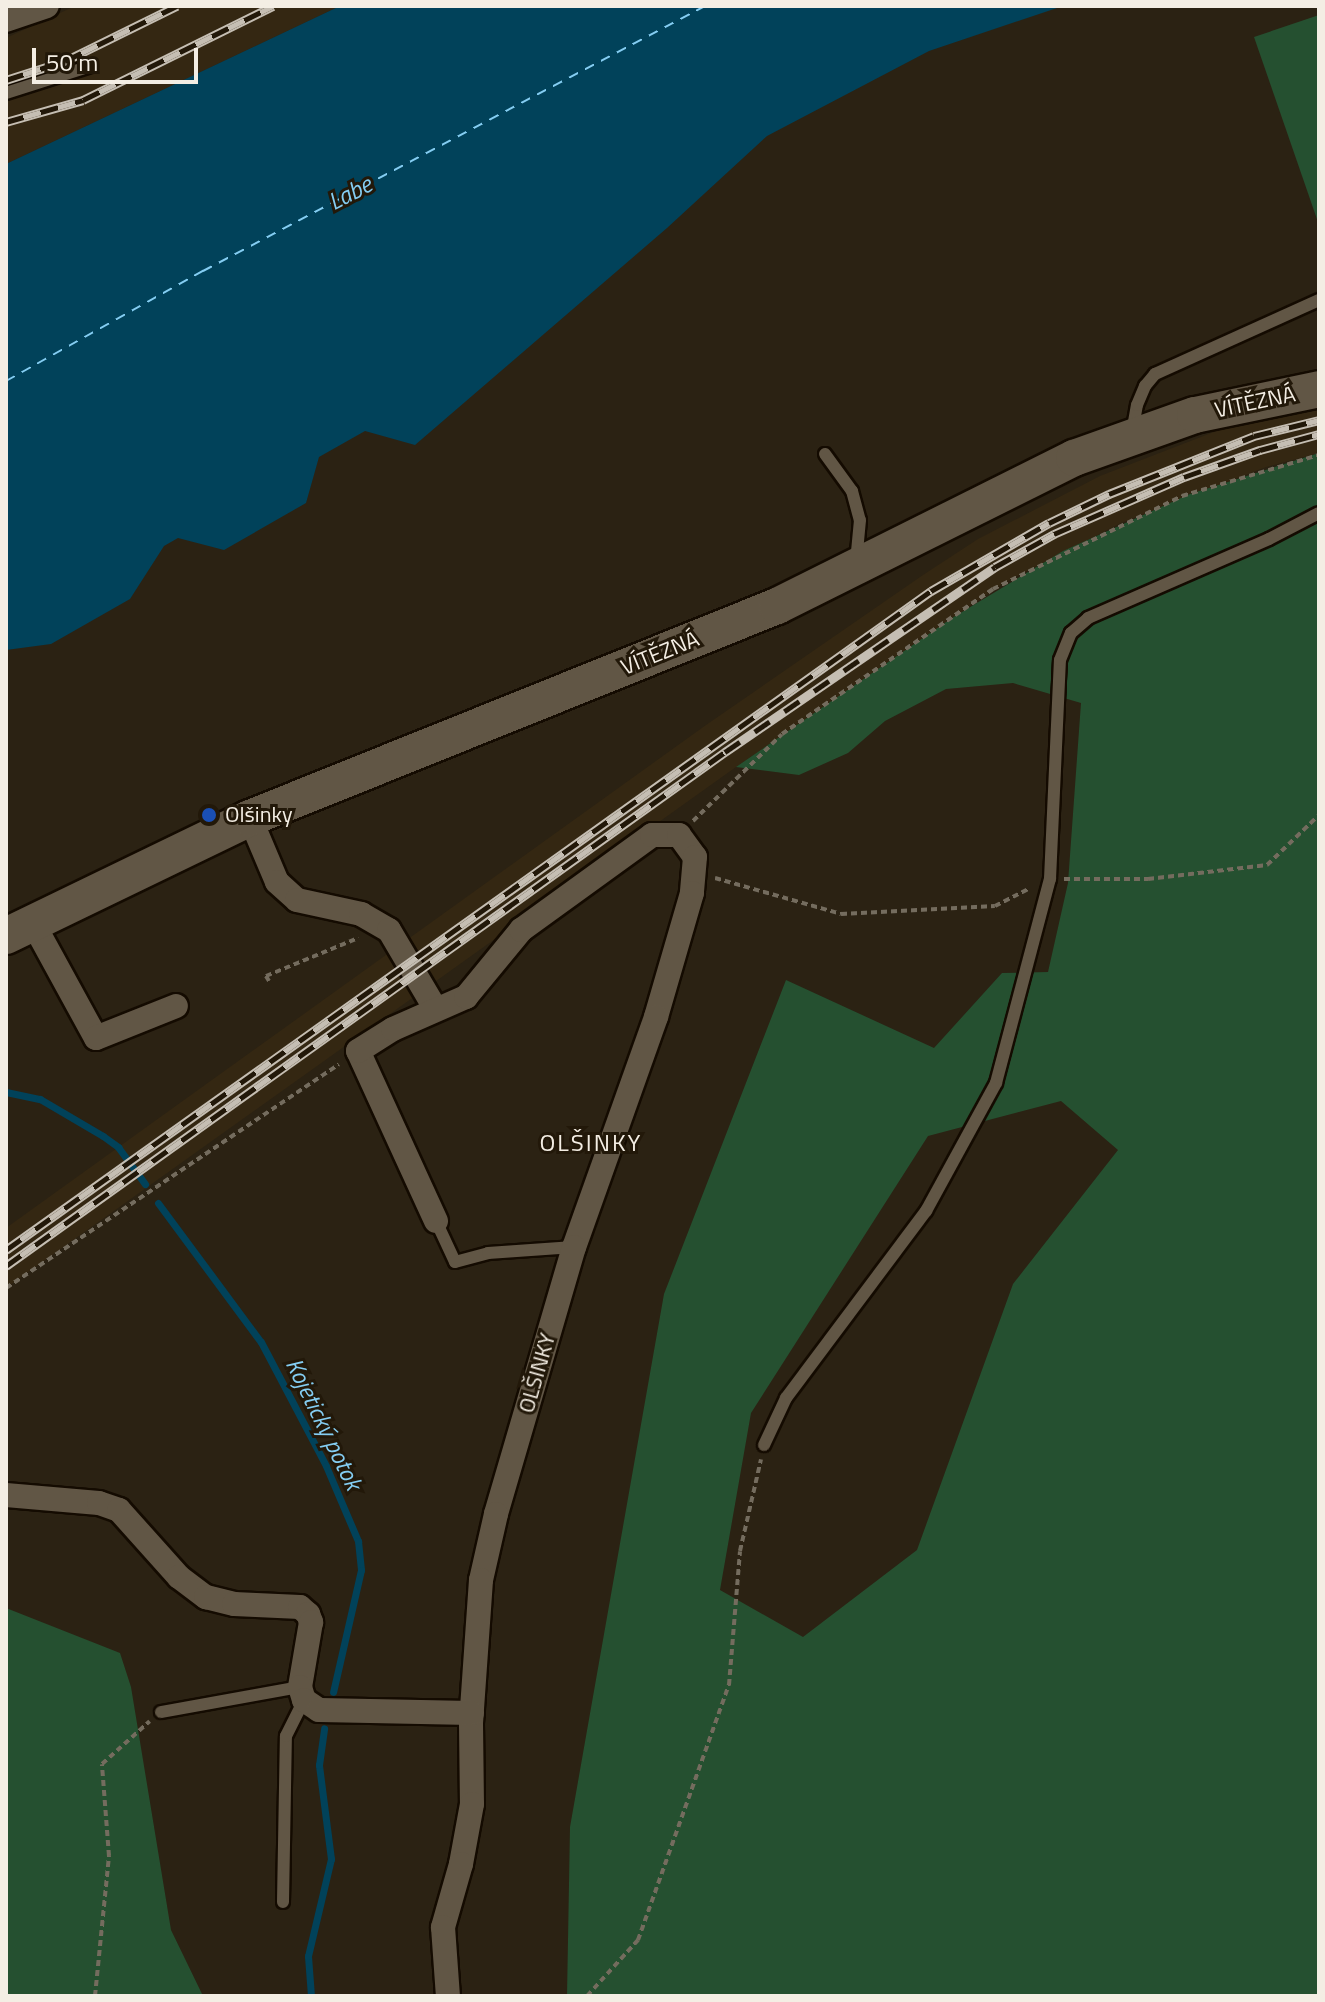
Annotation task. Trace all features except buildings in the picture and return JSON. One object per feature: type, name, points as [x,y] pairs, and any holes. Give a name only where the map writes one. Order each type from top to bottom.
[{"type":"main road","name":"VÍTĚZNÁ","points":[[20,930],[250,818],[762,612],[855,569],[1074,458],[1131,436],[1237,405],[1319,389]]},
{"type":"street","points":[[6,20],[47,6]]},
{"type":"street","points":[[250,818],[277,882],[297,900],[361,914],[389,930],[435,1008]]},
{"type":"street","points":[[436,1221],[358,1051],[435,1008],[466,997],[521,930],[652,835],[679,835],[695,857],[694,873]]},
{"type":"street","name":"OLŠINKY","points":[[448,1996],[443,1927],[461,1864],[472,1804],[472,1713],[481,1580],[496,1514],[574,1247],[656,1017],[692,893],[694,873]]},
{"type":"street","points":[[20,930],[96,1038],[176,1006]]},
{"type":"street","points":[[6,1495],[99,1503],[119,1510],[179,1577],[206,1597],[234,1604],[300,1607],[311,1622],[302,1694],[319,1710],[472,1713]]},
{"type":"lane","points":[[6,93],[91,66]]},
{"type":"lane","points":[[1131,436],[1137,405],[1145,386],[1155,374],[1319,300]]},
{"type":"lane","points":[[825,454],[852,491],[860,520],[855,569]]},
{"type":"lane","points":[[764,1445],[786,1398],[926,1211],[996,1083],[1050,879],[1060,660],[1071,633],[1088,618],[1269,539],[1319,513]]},
{"type":"lane","points":[[436,1221],[455,1262],[488,1253],[574,1247]]},
{"type":"lane","points":[[161,1712],[302,1694],[286,1736],[283,1902]]},
{"type":"path","points":[[679,835],[782,734],[993,589],[1182,496],[1319,455]]},
{"type":"path","points":[[694,873],[776,893],[841,914],[995,906],[1050,879],[1148,879],[1267,865],[1319,815]]},
{"type":"path","points":[[269,981],[266,976],[363,936],[368,926],[376,922]]},
{"type":"path","points":[[6,1288],[358,1051]]},
{"type":"path","points":[[587,1996],[638,1940],[729,1685],[740,1551],[764,1445]]},
{"type":"path","points":[[95,1996],[109,1856],[102,1764],[161,1712]]},
{"type":"shaded area","points":[[75,6],[340,6],[6,164],[6,38]]},
{"type":"shaded area","points":[[1319,400],[1319,453],[1266,467],[1121,523],[1004,583],[736,767],[6,1288],[6,1228],[706,725],[923,575],[978,539],[1100,476],[1250,418]]},
{"type":"green space","points":[[1319,15],[1319,225],[1254,37]]},
{"type":"green space","points":[[1319,453],[1319,1996],[567,1996],[570,1827],[664,1294],[786,980],[934,1048],[1002,973],[1048,972],[1068,883],[1081,703],[1013,683],[946,689],[885,721],[848,753],[799,775],[736,767],[952,618],[1063,551],[1190,494]],"holes":[[[1061,1101],[1118,1150],[1013,1284],[917,1550],[803,1637],[720,1590],[751,1413],[928,1136]]]},
{"type":"green space","points":[[6,1608],[120,1653],[131,1687],[171,1930],[203,1996],[6,1996]]},
{"type":"water","name":"Labe","points":[[340,6],[1063,6],[929,51],[767,136],[667,228],[415,445],[365,431],[319,457],[306,503],[224,550],[178,538],[164,546],[130,599],[51,644],[6,650],[6,164]]},
{"type":"waterway","name":"Kojetický potok","points":[[6,1092],[40,1099],[103,1136],[118,1147],[145,1184]]},
{"type":"waterway","name":"Kojetický potok","points":[[158,1203],[261,1342],[326,1466],[358,1541],[361,1570],[333,1692]]},
{"type":"waterway","name":"Kojetický potok","points":[[311,1996],[308,1956],[331,1859],[319,1765],[324,1728]]},
{"type":"ferry route","points":[[6,381],[203,271],[705,6]]},
{"type":"railway","points":[[6,80],[65,61],[177,6]]},
{"type":"railway","points":[[6,122],[83,100],[273,6]]},
{"type":"railway","points":[[6,1250],[931,591],[1049,523],[1109,494],[1254,436],[1319,420]]},
{"type":"railway","points":[[6,1266],[725,752],[995,567],[1054,534],[1184,477],[1260,450],[1319,434]]},
{"type":"place","name":"Olšinky","points":[[209,815]]},
{"type":"district","name":"OLŠINKY","points":[[591,1143]]}]
